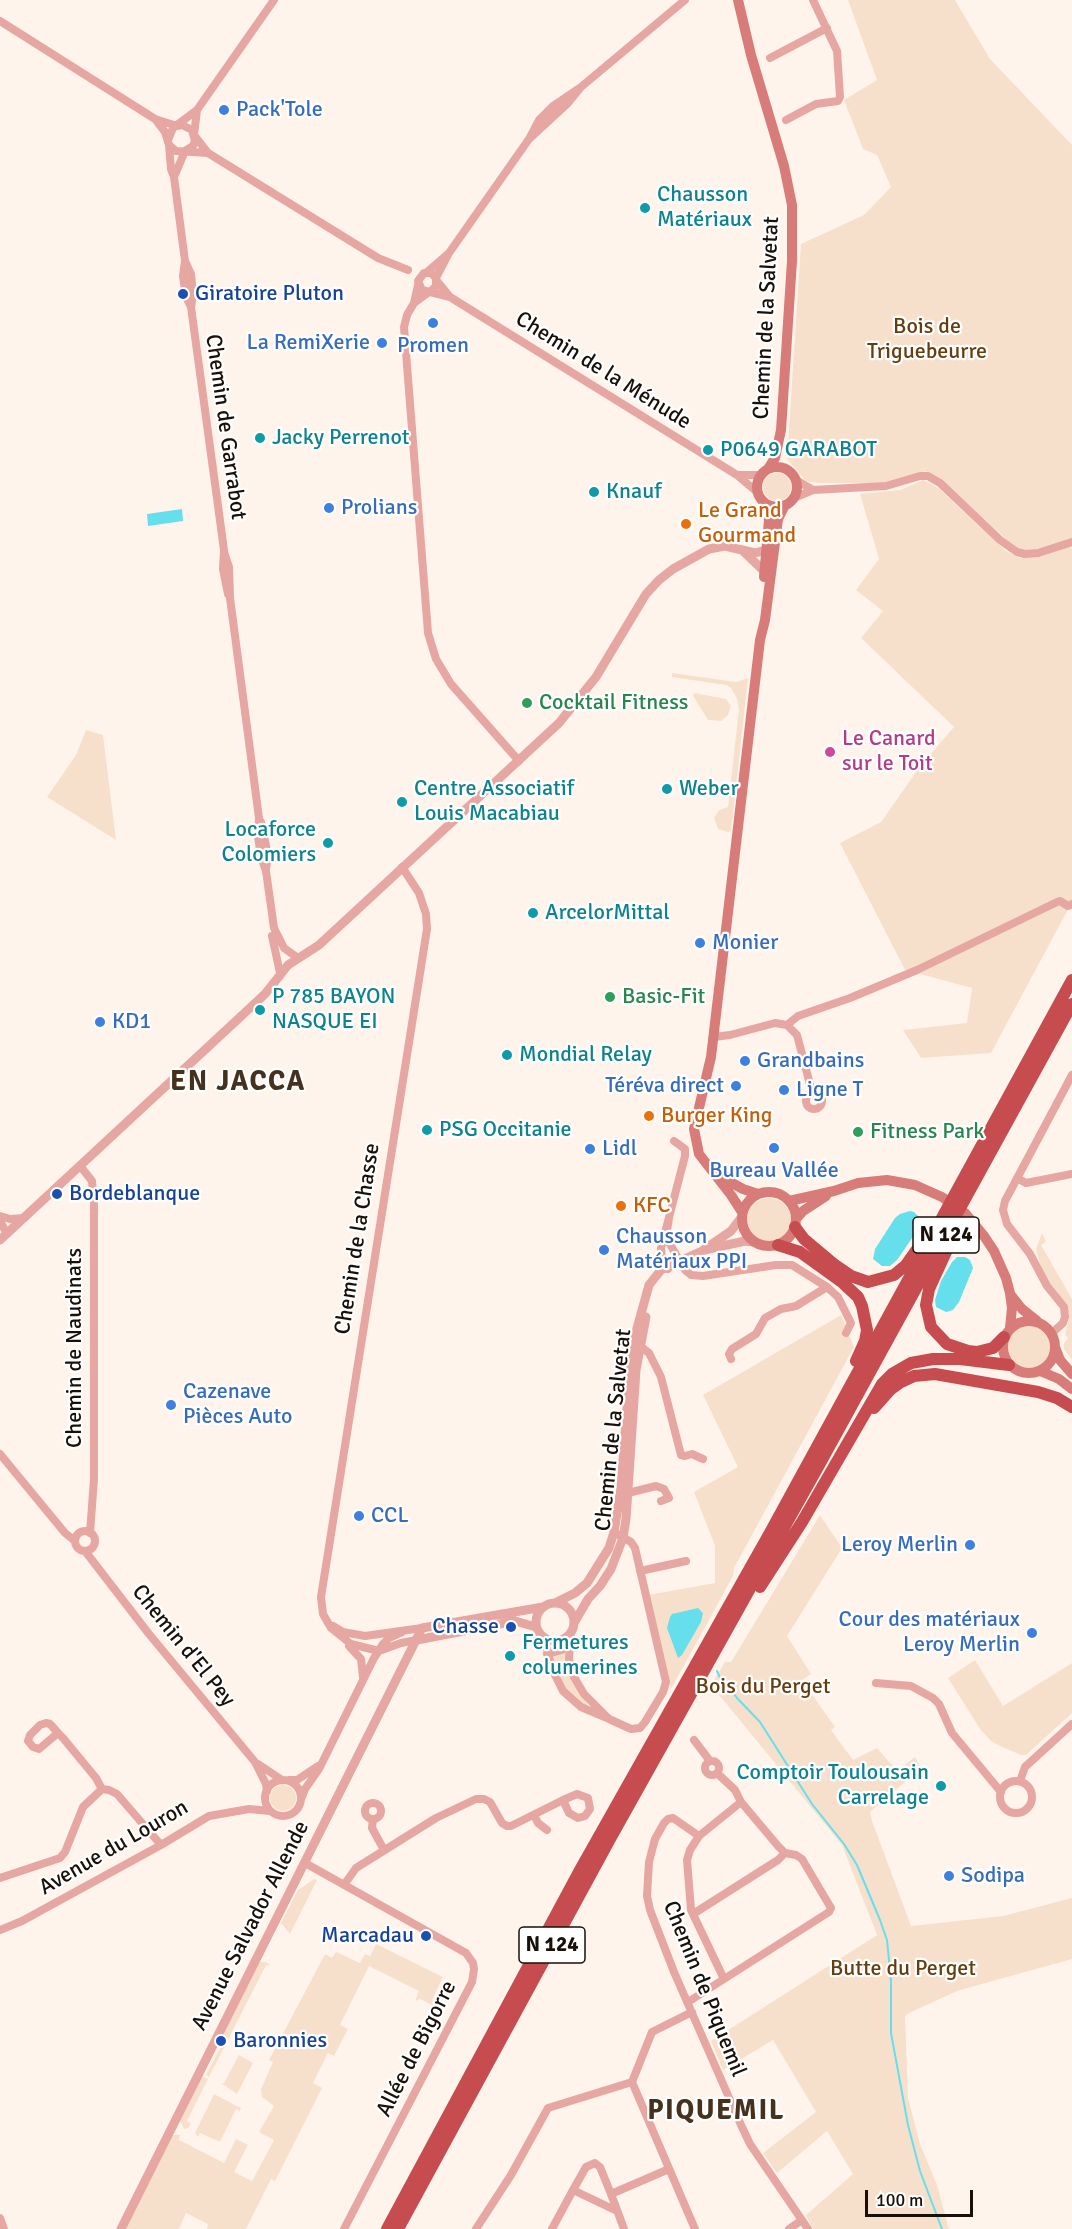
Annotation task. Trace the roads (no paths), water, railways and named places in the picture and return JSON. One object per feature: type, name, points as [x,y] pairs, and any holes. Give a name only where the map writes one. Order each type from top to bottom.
[{"type":"highway","name":"N 124","points":[[387,2229],[586,1859],[831,1421],[1072,980]]},
{"type":"highway","name":"N 124","points":[[398,2229],[609,1839],[1072,1004]]},
{"type":"highway","points":[[994,1148],[936,1272],[926,1305],[931,1327],[947,1344],[957,1348],[968,1351],[985,1351],[993,1348],[1007,1332]]},
{"type":"highway","points":[[796,1223],[814,1248],[851,1276],[868,1282],[879,1280],[894,1275],[906,1265],[960,1184]]},
{"type":"highway","points":[[778,1245],[791,1248],[810,1259],[852,1290],[862,1306],[867,1330],[865,1341],[836,1402],[831,1421]]},
{"type":"highway","points":[[709,1662],[802,1522],[882,1384],[902,1367],[933,1359],[1009,1365]]},
{"type":"highway","points":[[858,1427],[890,1390],[901,1382],[914,1376],[935,1374],[1038,1392],[1057,1398],[1072,1407]]},
{"type":"main road","name":"Chemin de la Salvetat","points":[[738,0],[784,166],[792,205],[792,261],[780,438],[775,458],[765,472]]},
{"type":"main road","name":"Chemin de la Salvetat","points":[[744,27],[746,0]]},
{"type":"main road","name":"Chemin de la Salvetat","points":[[780,438],[783,460],[788,471]]},
{"type":"main road","points":[[760,640],[758,630],[769,520],[766,504],[758,492],[757,484],[765,472],[777,467],[788,471],[796,480],[797,488],[777,519],[765,620],[760,640],[714,1037],[694,1135],[699,1154],[742,1215],[745,1232],[753,1242],[768,1247],[778,1245],[790,1236],[803,1211],[834,1191],[848,1185],[887,1180],[928,1189],[965,1213],[984,1236],[1006,1278],[1012,1308],[1003,1354],[1009,1365],[1020,1372],[1040,1371],[1059,1379],[1072,1389]]},
{"type":"main road","points":[[766,504],[774,507],[789,501]]},
{"type":"main road","points":[[716,1175],[758,1194],[772,1192],[782,1195],[789,1201],[796,1223]]},
{"type":"main road","points":[[789,1201],[834,1191]]},
{"type":"main road","points":[[742,1215],[747,1203],[758,1194]]},
{"type":"main road","points":[[1010,1293],[1022,1309],[1052,1333],[1060,1360],[1072,1374]]},
{"type":"main road","points":[[1007,1332],[1023,1321],[1037,1321]]},
{"type":"main road","points":[[1040,1371],[1051,1361],[1055,1347]]},
{"type":"street","points":[[169,142],[170,131],[197,110],[274,0]]},
{"type":"street","points":[[519,760],[451,684],[436,659],[428,633],[404,327],[406,315],[414,303],[436,286],[449,253],[546,113],[581,87],[685,0]]},
{"type":"street","points":[[786,120],[816,104],[838,101],[840,97],[837,51],[813,0]]},
{"type":"street","points":[[0,21],[155,119],[188,127],[208,153],[378,258],[408,270],[433,274],[437,280]]},
{"type":"street","points":[[770,58],[827,28]]},
{"type":"street","points":[[174,177],[185,151],[193,146],[197,110]]},
{"type":"street","points":[[155,119],[176,151],[208,153]]},
{"type":"street","name":"Chemin de Garrabot","points":[[169,142],[185,261],[183,276],[191,307],[224,552],[230,567],[230,598],[259,818],[258,837],[261,857],[266,871],[274,928],[284,948],[298,958]]},
{"type":"street","points":[[414,303],[418,284],[425,273],[449,253]]},
{"type":"street","points":[[408,270],[422,290],[430,291]]},
{"type":"street","name":"Chemin de la Ménude","points":[[437,280],[450,297]]},
{"type":"street","name":"Chemin de la Ménude","points":[[430,291],[450,297],[758,492]]},
{"type":"street","points":[[736,476],[765,472]]},
{"type":"street","points":[[789,501],[813,490],[886,486],[920,476],[928,476],[940,483],[1000,540],[1017,552],[1038,553],[1072,542]]},
{"type":"street","points":[[796,480],[813,490]]},
{"type":"street","points":[[0,1221],[2,1235],[81,1167],[265,994],[280,974],[298,958],[319,945],[559,723],[580,699],[646,594],[659,580],[673,569],[709,549],[725,546],[755,553],[766,549]]},
{"type":"street","points":[[742,550],[764,571]]},
{"type":"street","name":"Chemin de la Chasse","points":[[327,1622],[321,1604],[322,1582],[427,929],[426,914],[419,893],[402,867]]},
{"type":"street","points":[[787,1025],[798,1016],[850,998],[916,970],[1057,902],[1060,901],[1068,906],[1072,904]]},
{"type":"street","name":"Chemin de Garrabot","points":[[274,928],[272,936],[280,974]]},
{"type":"street","points":[[714,1037],[775,1023],[787,1025],[796,1035],[812,1092]]},
{"type":"street","points":[[1052,1333],[1063,1323],[1064,1307],[1051,1292],[1030,1254],[1013,1234],[1003,1214],[1005,1201],[1072,1075]]},
{"type":"street","points":[[667,1269],[660,1253],[686,1156],[685,1149],[674,1141]]},
{"type":"street","name":"Chemin de Naudinats","points":[[81,1167],[92,1181],[94,1202],[94,1479],[90,1533]]},
{"type":"street","points":[[1017,1178],[1026,1183],[1072,1174]]},
{"type":"street","name":"Chemin de la Salvetat","points":[[619,1535],[630,1366],[634,1339],[649,1285],[656,1275],[702,1251],[731,1231],[742,1215]]},
{"type":"street","points":[[0,1216],[10,1219],[24,1218]]},
{"type":"street","points":[[669,1218],[668,1238],[688,1273],[698,1276],[787,1264],[827,1287],[840,1300],[851,1323],[846,1333]]},
{"type":"street","name":"Chemin de la Salvetat","points":[[702,1251],[745,1241],[753,1242]]},
{"type":"street","name":"Chemin de la Salvetat","points":[[640,1571],[666,1683],[645,1722],[640,1728],[634,1729],[609,1719],[591,1703],[579,1686],[569,1659],[569,1644],[572,1627],[588,1599],[605,1577],[619,1535],[628,1493],[640,1346],[654,1290],[667,1269]]},
{"type":"street","points":[[731,1359],[729,1354],[732,1349],[756,1334],[765,1318],[781,1309],[796,1306],[827,1287]]},
{"type":"street","points":[[640,1346],[649,1353],[661,1377],[681,1455],[693,1454],[703,1459]]},
{"type":"street","points":[[0,1454],[77,1546],[85,1551],[94,1546],[95,1541],[90,1533],[80,1533],[75,1541]]},
{"type":"street","points":[[628,1493],[656,1485],[663,1489],[669,1499]]},
{"type":"street","points":[[619,1535],[634,1546],[640,1571],[686,1561]]},
{"type":"street","name":"Chemin de la Salvetat","points":[[555,1603],[575,1593],[586,1583],[614,1549]]},
{"type":"street","name":"Chemin d'El Pey","points":[[85,1551],[148,1634],[255,1762],[266,1784],[266,1793]]},
{"type":"street","points":[[327,1622],[338,1630],[359,1636],[402,1632],[555,1603],[566,1607],[573,1617],[572,1627],[560,1640],[549,1641],[536,1628],[515,1621],[401,1643],[379,1651],[346,1642]]},
{"type":"street","points":[[536,1628],[536,1616],[543,1607]]},
{"type":"street","points":[[327,1622],[361,1659],[362,1681]]},
{"type":"street","points":[[417,1640],[423,1628]]},
{"type":"street","points":[[266,1793],[267,1806],[270,1811],[282,1816],[294,1814],[379,1651],[389,1638],[402,1632]]},
{"type":"street","points":[[359,1636],[369,1647]]},
{"type":"street","points":[[544,1638],[558,1684],[568,1698],[581,1707],[609,1719]]},
{"type":"street","name":"Avenue Salvador Allende","points":[[121,2229],[417,1640]]},
{"type":"street","points":[[548,1654],[562,1650],[569,1644]]},
{"type":"street","points":[[876,1683],[911,1686],[933,1698],[939,1704],[952,1733],[1001,1792]]},
{"type":"street","points":[[1020,1781],[1025,1767],[1072,1724]]},
{"type":"street","points":[[58,1733],[96,1778],[102,1790]]},
{"type":"street","points":[[688,2002],[831,1910],[831,1905],[802,1859],[785,1853],[741,1802],[735,1790],[717,1773],[718,1764],[710,1761],[694,1740]]},
{"type":"street","name":"Chemin d'El Pey","points":[[255,1762],[285,1780]]},
{"type":"street","points":[[249,1809],[261,1800],[273,1784],[303,1776],[322,1763]]},
{"type":"street","points":[[285,1780],[298,1787],[302,1797]]},
{"type":"street","points":[[1020,1781],[1029,1787],[1032,1798],[1029,1807],[1022,1812],[1012,1813],[1004,1809],[1000,1800],[1001,1792],[1007,1784],[1020,1781]]},
{"type":"street","points":[[0,1878],[60,1858],[65,1852],[83,1807],[102,1790],[109,1790],[117,1794],[161,1845]]},
{"type":"street","points":[[344,1885],[354,1869],[435,1818],[476,1798],[490,1802],[501,1822],[506,1826],[563,1800]]},
{"type":"street","points":[[724,1979],[690,1905],[687,1860],[699,1836],[741,1802]]},
{"type":"street","name":"Avenue du Louron","points":[[0,1930],[14,1925],[161,1845],[208,1816],[249,1809],[270,1811]]},
{"type":"street","points":[[534,1815],[538,1823],[547,1830]]},
{"type":"street","name":"Chemin de Piquemil","points":[[699,1836],[677,1820],[669,1818],[658,1834],[651,1855],[647,1896],[653,1920],[750,2144],[808,2229]]},
{"type":"street","points":[[373,1819],[372,1828],[384,1850]]},
{"type":"street","points":[[693,1914],[778,1860],[785,1853]]},
{"type":"street","name":"Allée de Bigorre","points":[[305,1863],[466,1953],[471,1958],[474,1969],[472,1982],[344,2229]]},
{"type":"street","points":[[692,2012],[652,2032],[632,2082],[695,2229]]},
{"type":"street","points":[[476,2229],[511,2175],[548,2108],[632,2082]]},
{"type":"street","points":[[552,2229],[586,2167],[595,2163],[600,2168],[624,2229]]},
{"type":"street","points":[[611,2194],[669,2169]]},
{"type":"street","points":[[573,2190],[617,2211]]},
{"type":"street","points":[[0,2218],[4,2229]]},
{"type":"street","points":[[789,2229],[802,2220]]},
{"type":"water","points":[[182,509],[183,521],[148,526],[147,514]]},
{"type":"water","points":[[910,1211],[921,1219],[919,1228],[897,1260],[890,1266],[882,1266],[873,1259],[875,1249],[895,1218]]},
{"type":"water","points":[[957,1257],[970,1260],[973,1268],[959,1302],[953,1310],[946,1312],[936,1307],[935,1300],[941,1281]]},
{"type":"water","points":[[698,1608],[703,1613],[701,1622],[678,1658],[667,1628],[670,1617],[672,1614]]},
{"type":"waterway","points":[[717,1671],[721,1680],[760,1722],[812,1804],[844,1844],[857,1865],[880,1920],[887,1940],[891,1981],[891,2033],[908,2125],[920,2171],[942,2229]]},
{"type":"place","name":"Pack'Tole","points":[[224,110]]},
{"type":"place","name":"Chausson Matériaux","points":[[645,208]]},
{"type":"place","name":"Giratoire Pluton","points":[[183,294]]},
{"type":"place","name":"Promen","points":[[433,323]]},
{"type":"place","name":"La RemiXerie","points":[[382,343]]},
{"type":"place","name":"Jacky Perrenot","points":[[260,438]]},
{"type":"place","name":"P0649 GARABOT","points":[[708,450]]},
{"type":"place","name":"Knauf","points":[[594,492]]},
{"type":"place","name":"Prolians","points":[[329,508]]},
{"type":"place","name":"Le Grand Gourmand","points":[[686,524]]},
{"type":"place","name":"Cocktail Fitness","points":[[527,703]]},
{"type":"place","name":"Le Canard sur le Toit","points":[[830,752]]},
{"type":"place","name":"Weber","points":[[667,789]]},
{"type":"place","name":"Centre Associatif Louis Macabiau","points":[[402,802]]},
{"type":"place","name":"Locaforce Colomiers","points":[[328,843]]},
{"type":"place","name":"ArcelorMittal","points":[[533,913]]},
{"type":"place","name":"Monier","points":[[700,943]]},
{"type":"place","name":"Basic-Fit","points":[[610,997]]},
{"type":"place","name":"P 785 BAYON NASQUE EI","points":[[260,1010]]},
{"type":"place","name":"KD1","points":[[100,1022]]},
{"type":"place","name":"Mondial Relay","points":[[507,1055]]},
{"type":"place","name":"Grandbains","points":[[745,1061]]},
{"type":"place","name":"Téréva direct","points":[[736,1086]]},
{"type":"place","name":"Ligne T","points":[[784,1090]]},
{"type":"place","name":"Burger King","points":[[649,1116]]},
{"type":"place","name":"PSG Occitanie","points":[[427,1130]]},
{"type":"place","name":"Fitness Park","points":[[858,1132]]},
{"type":"place","name":"Bureau Vallée","points":[[774,1148]]},
{"type":"place","name":"Lidl","points":[[590,1149]]},
{"type":"place","name":"Bordeblanque","points":[[57,1194]]},
{"type":"place","name":"KFC","points":[[621,1206]]},
{"type":"place","name":"Chausson Matériaux PPI","points":[[604,1250]]},
{"type":"place","name":"Cazenave Pièces Auto","points":[[171,1405]]},
{"type":"place","name":"CCL","points":[[359,1516]]},
{"type":"place","name":"Leroy Merlin","points":[[970,1545]]},
{"type":"place","name":"Chasse","points":[[511,1627]]},
{"type":"place","name":"Cour des matériaux Leroy Merlin","points":[[1032,1633]]},
{"type":"place","name":"Fermetures columerines","points":[[510,1656]]},
{"type":"place","name":"Comptoir Toulousain Carrelage","points":[[941,1786]]},
{"type":"place","name":"Sodipa","points":[[949,1876]]},
{"type":"place","name":"Marcadau","points":[[426,1936]]},
{"type":"place","name":"Baronnies","points":[[221,2041]]},
{"type":"district","name":"EN JACCA","points":[[238,1083]]},
{"type":"district","name":"PIQUEMIL","points":[[716,2112]]},
{"type":"park label","name":"Bois de Triguebeurre","points":[[927,340]]},
{"type":"park label","name":"Bois du Perget","points":[[763,1687]]},
{"type":"park label","name":"Butte du Perget","points":[[903,1969]]}]
